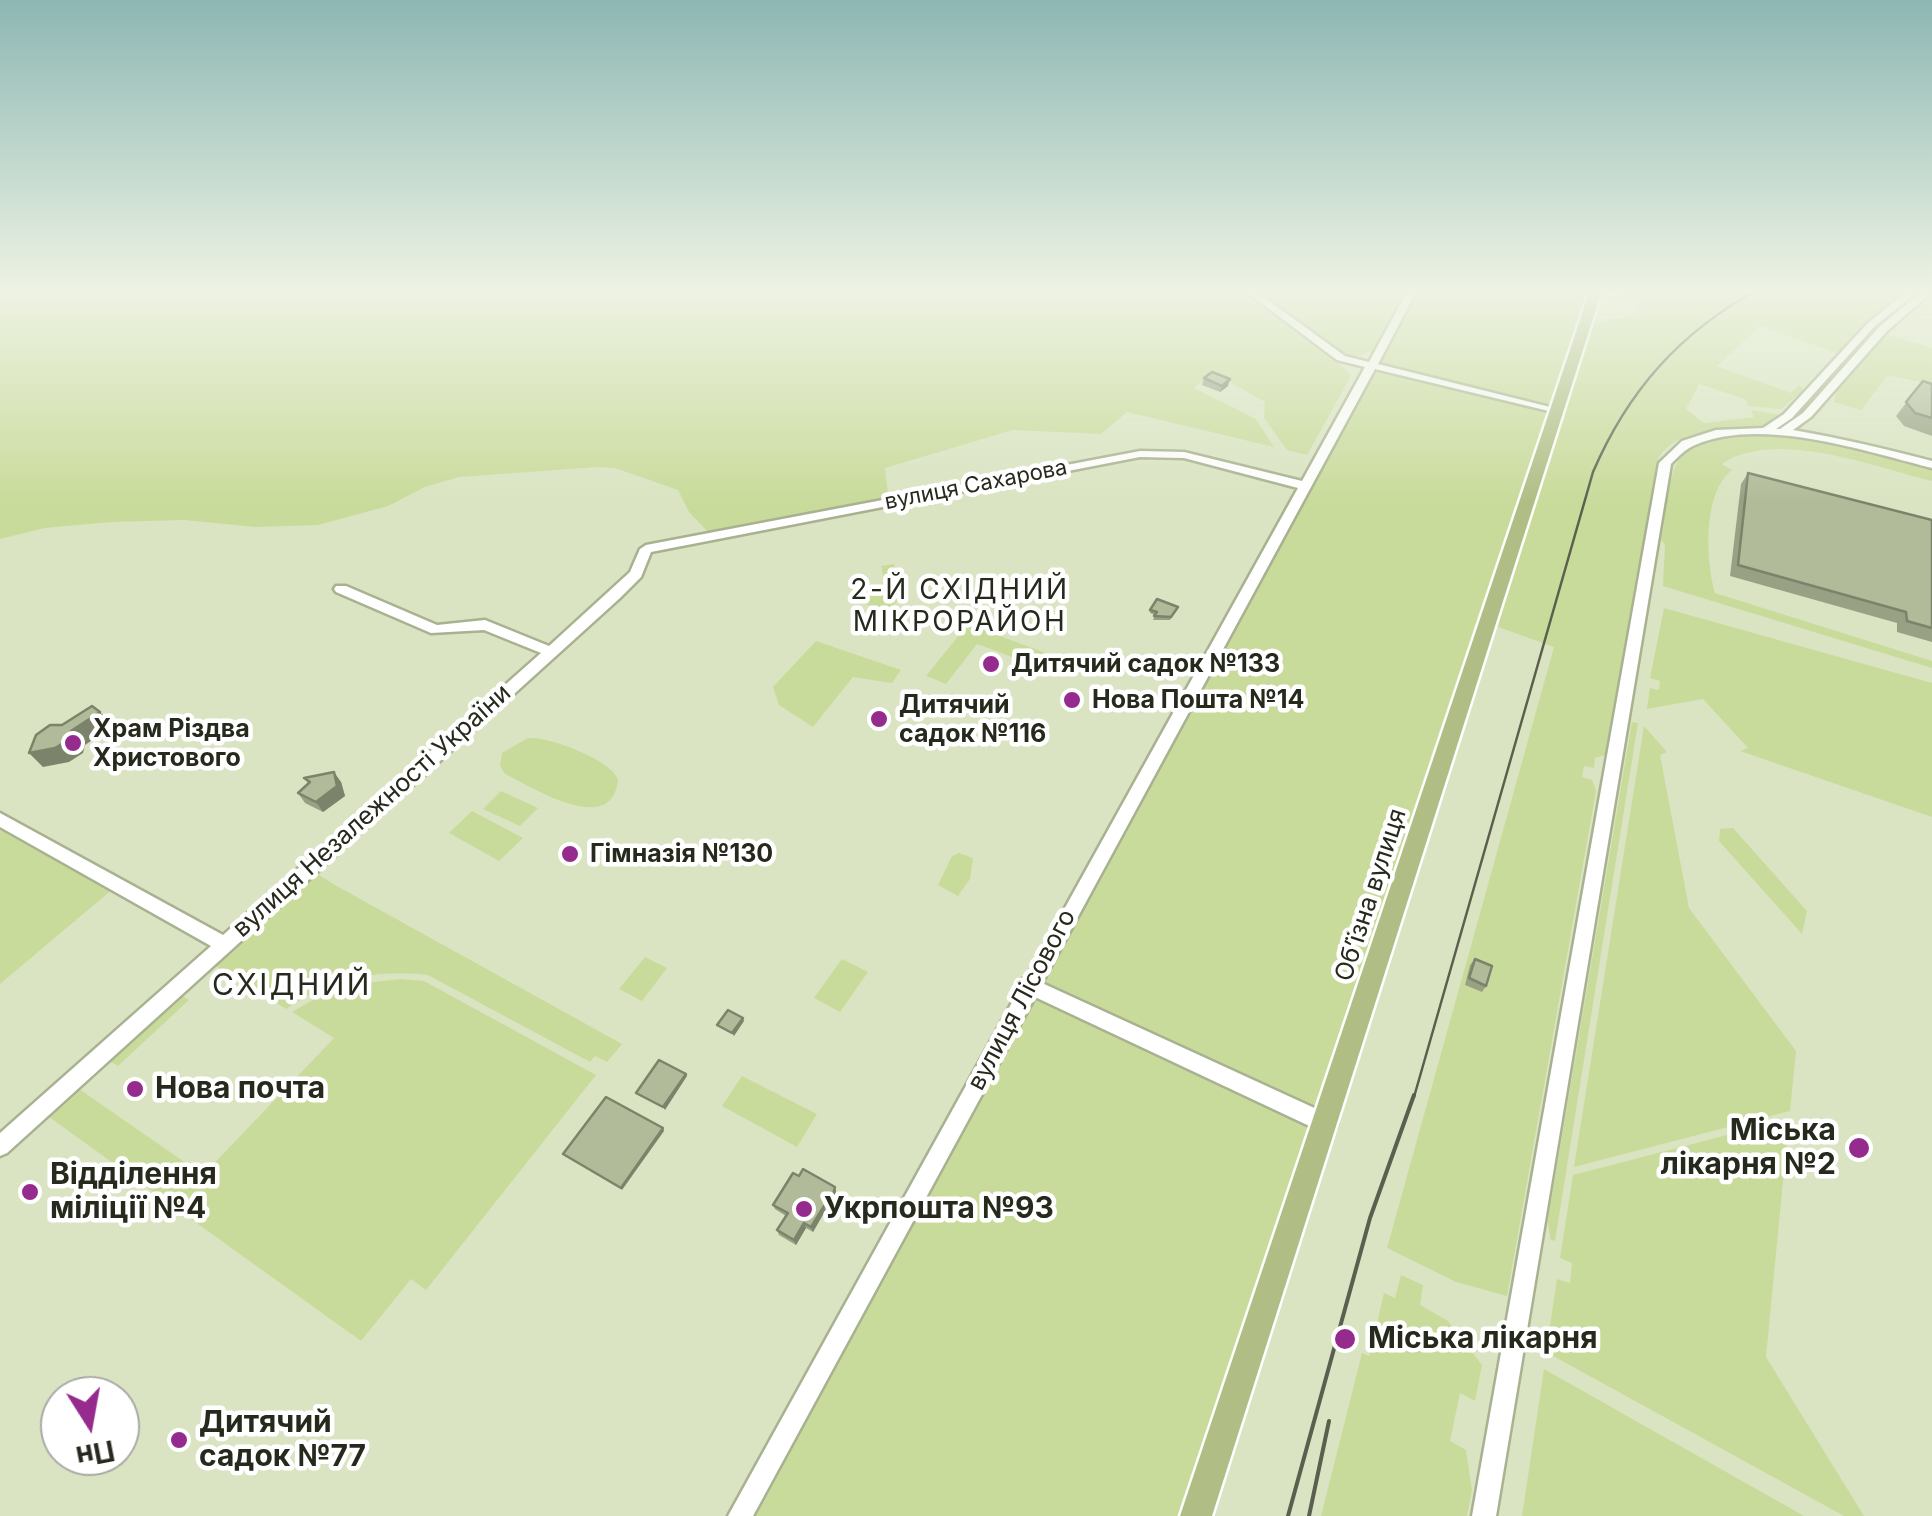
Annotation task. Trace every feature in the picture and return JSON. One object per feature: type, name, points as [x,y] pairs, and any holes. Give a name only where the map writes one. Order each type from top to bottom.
[{"type":"main road","name":"Обʼїзна вулиця","points":[[1196,1516],[1573,361]]},
{"type":"street","points":[[1357,361],[1557,410]]},
{"type":"street","name":"вулиця Лісового","points":[[740,1516],[1028,984],[1377,361]]},
{"type":"street","points":[[1776,431],[1843,361]]},
{"type":"street","points":[[1776,431],[1807,415],[1850,361]]},
{"type":"street","points":[[1807,415],[1814,428],[1835,440]]},
{"type":"street","points":[[1484,1516],[1665,463],[1694,441],[1776,431],[1835,440],[1932,465]]},
{"type":"street","name":"вулиця Сахарова","points":[[646,550],[1140,454],[1184,455],[1306,486]]},
{"type":"street","name":"вулиця Незалежності України","points":[[0,1146],[636,574],[646,550]]},
{"type":"street","points":[[340,589],[436,630],[486,626],[548,651]]},
{"type":"street","points":[[0,819],[224,944]]},
{"type":"street","points":[[1028,984],[1327,1124]]},
{"type":"green space","points":[[0,361],[1335,361],[1351,376],[1307,455],[1287,450],[1264,418],[1265,402],[1214,373],[1194,388],[1256,419],[1274,447],[1127,412],[1101,434],[1013,430],[885,468],[889,502],[712,536],[689,512],[678,490],[615,468],[598,467],[459,477],[425,487],[388,506],[318,525],[255,527],[184,520],[111,522],[45,528],[0,539]]},
{"type":"green space","points":[[1374,361],[1723,361],[1717,366],[1791,393],[1799,385],[1804,390],[1781,409],[1749,406],[1745,399],[1699,384],[1686,409],[1704,423],[1754,417],[1751,410],[1782,415],[1752,428],[1682,438],[1657,461],[1605,755],[1595,758],[1594,768],[1584,766],[1582,777],[1592,780],[1596,791],[1507,1296],[1456,1282],[1387,1248],[1554,647],[1490,624],[1196,1516],[740,1516]]},
{"type":"green space","points":[[1862,361],[1932,361],[1932,385],[1888,375],[1861,410],[1834,402],[1836,392]]},
{"type":"green space","points":[[1795,436],[1932,470],[1932,481],[1824,453],[1795,450],[1768,449],[1722,464],[1732,470],[1722,481],[1711,510],[1709,545],[1715,593],[1932,661],[1932,668],[1663,586],[1665,544],[1661,540],[1668,491],[1673,471],[1685,453],[1731,438]]},
{"type":"green space","points":[[894,564],[903,595],[887,612],[855,600],[880,594],[886,587],[881,566]]},
{"type":"green space","points":[[1664,608],[1932,683],[1932,817],[1740,751],[1748,748],[1703,699],[1647,709],[1650,688],[1659,690],[1660,681],[1650,678]]},
{"type":"green space","points":[[968,624],[1048,654],[1039,667],[977,644],[946,684],[926,676]]},
{"type":"green space","points":[[816,641],[901,670],[892,683],[853,677],[813,727],[779,705],[773,687]]},
{"type":"green space","points":[[1632,722],[1638,723],[1555,1241],[1550,1239],[1548,1220]]},
{"type":"green space","points":[[1644,726],[1667,752],[1660,755],[1689,908],[1796,1051],[1790,1111],[1574,1167]]},
{"type":"green space","points":[[528,738],[564,745],[604,764],[618,779],[613,797],[602,805],[570,804],[505,774],[500,766],[502,753]]},
{"type":"green space","points":[[501,791],[538,808],[520,826],[483,809]]},
{"type":"green space","points":[[472,811],[523,838],[499,861],[449,833]]},
{"type":"green space","points":[[0,819],[114,888],[0,984]]},
{"type":"green space","points":[[1733,828],[1807,911],[1802,934],[1719,841],[1720,829]]},
{"type":"green space","points":[[959,853],[973,858],[970,879],[958,896],[938,885],[952,856]]},
{"type":"green space","points":[[316,873],[622,1044],[607,1062],[595,1056],[590,1062],[428,975],[354,978],[320,990],[286,1009],[214,965]]},
{"type":"green space","points":[[645,957],[667,968],[642,1001],[619,989]]},
{"type":"green space","points":[[842,959],[868,972],[840,1012],[814,998]]},
{"type":"green space","points":[[401,979],[424,981],[596,1075],[426,1290],[411,1279],[361,1341],[42,1112],[72,1084],[203,1175],[334,1038],[292,1012],[337,986]]},
{"type":"green space","points":[[179,994],[189,1000],[118,1066],[108,1060]]},
{"type":"green space","points":[[742,1076],[817,1114],[797,1147],[722,1106]]},
{"type":"green space","points":[[1789,1119],[1766,1357],[1864,1516],[1844,1516],[1546,1352],[1557,1279],[1570,1283],[1572,1263],[1560,1258],[1573,1175]]},
{"type":"green space","points":[[1401,1275],[1423,1285],[1420,1305],[1448,1321],[1482,1365],[1475,1401],[1460,1393],[1450,1441],[1466,1450],[1472,1490],[1467,1516],[1321,1516],[1362,1353],[1369,1356],[1384,1293],[1395,1298]]},
{"type":"green space","points":[[1544,1369],[1804,1516],[1522,1516]]},
{"type":"building","points":[[1212,372],[1230,379],[1222,386],[1204,378]]},
{"type":"building","points":[[1923,381],[1932,384],[1932,418],[1915,413],[1906,402]]},
{"type":"building","points":[[1748,473],[1932,520],[1932,628],[1907,621],[1906,612],[1738,565]]},
{"type":"building","points":[[1157,599],[1178,607],[1171,617],[1154,616],[1157,612],[1150,610]]},
{"type":"building","points":[[92,706],[100,712],[71,731],[70,739],[55,748],[29,753],[36,735],[50,725],[62,725]]},
{"type":"building","points":[[334,772],[337,786],[316,802],[298,793],[310,782],[304,778]]},
{"type":"building","points":[[1475,959],[1492,966],[1486,986],[1469,978]]},
{"type":"building","points":[[728,1010],[743,1018],[732,1033],[717,1025]]},
{"type":"building","points":[[659,1060],[686,1074],[663,1107],[636,1093]]},
{"type":"building","points":[[606,1097],[663,1128],[621,1188],[563,1154]]},
{"type":"building","name":"Укрпошта №93","points":[[803,1169],[835,1187],[829,1209],[824,1206],[811,1227],[804,1223],[794,1240],[777,1230],[788,1213],[773,1205],[793,1173],[799,1176]]},
{"type":"tram line","points":[[1414,1097],[1593,472],[1622,415],[1665,361]]},
{"type":"tram line","points":[[1288,1516],[1370,1218],[1414,1095]]},
{"type":"tram line","points":[[1309,1516],[1329,1421]]},
{"type":"place","name":"Дитячий садок №133","points":[[991,664]]},
{"type":"place","name":"Нова Пошта №14","points":[[1072,700]]},
{"type":"place","name":"Дитячий садок №116","points":[[879,719]]},
{"type":"place","name":"Храм Різдва Христового","points":[[73,743]]},
{"type":"place","name":"Гімназія №130","points":[[570,854]]},
{"type":"place","name":"Нова почта","points":[[135,1089]]},
{"type":"place","name":"Міська лікарня №2","points":[[1859,1148]]},
{"type":"place","name":"Відділення міліції №4","points":[[30,1192]]},
{"type":"place","name":"Укрпошта №93","points":[[804,1209]]},
{"type":"place","name":"Міська лікарня","points":[[1345,1339]]},
{"type":"place","name":"Дитячий садок №77","points":[[179,1440]]},
{"type":"district","name":"2-Й СХІДНИЙ МІКРОРАЙОН","points":[[960,607]]},
{"type":"district","name":"СХІДНИЙ","points":[[292,986]]}]
